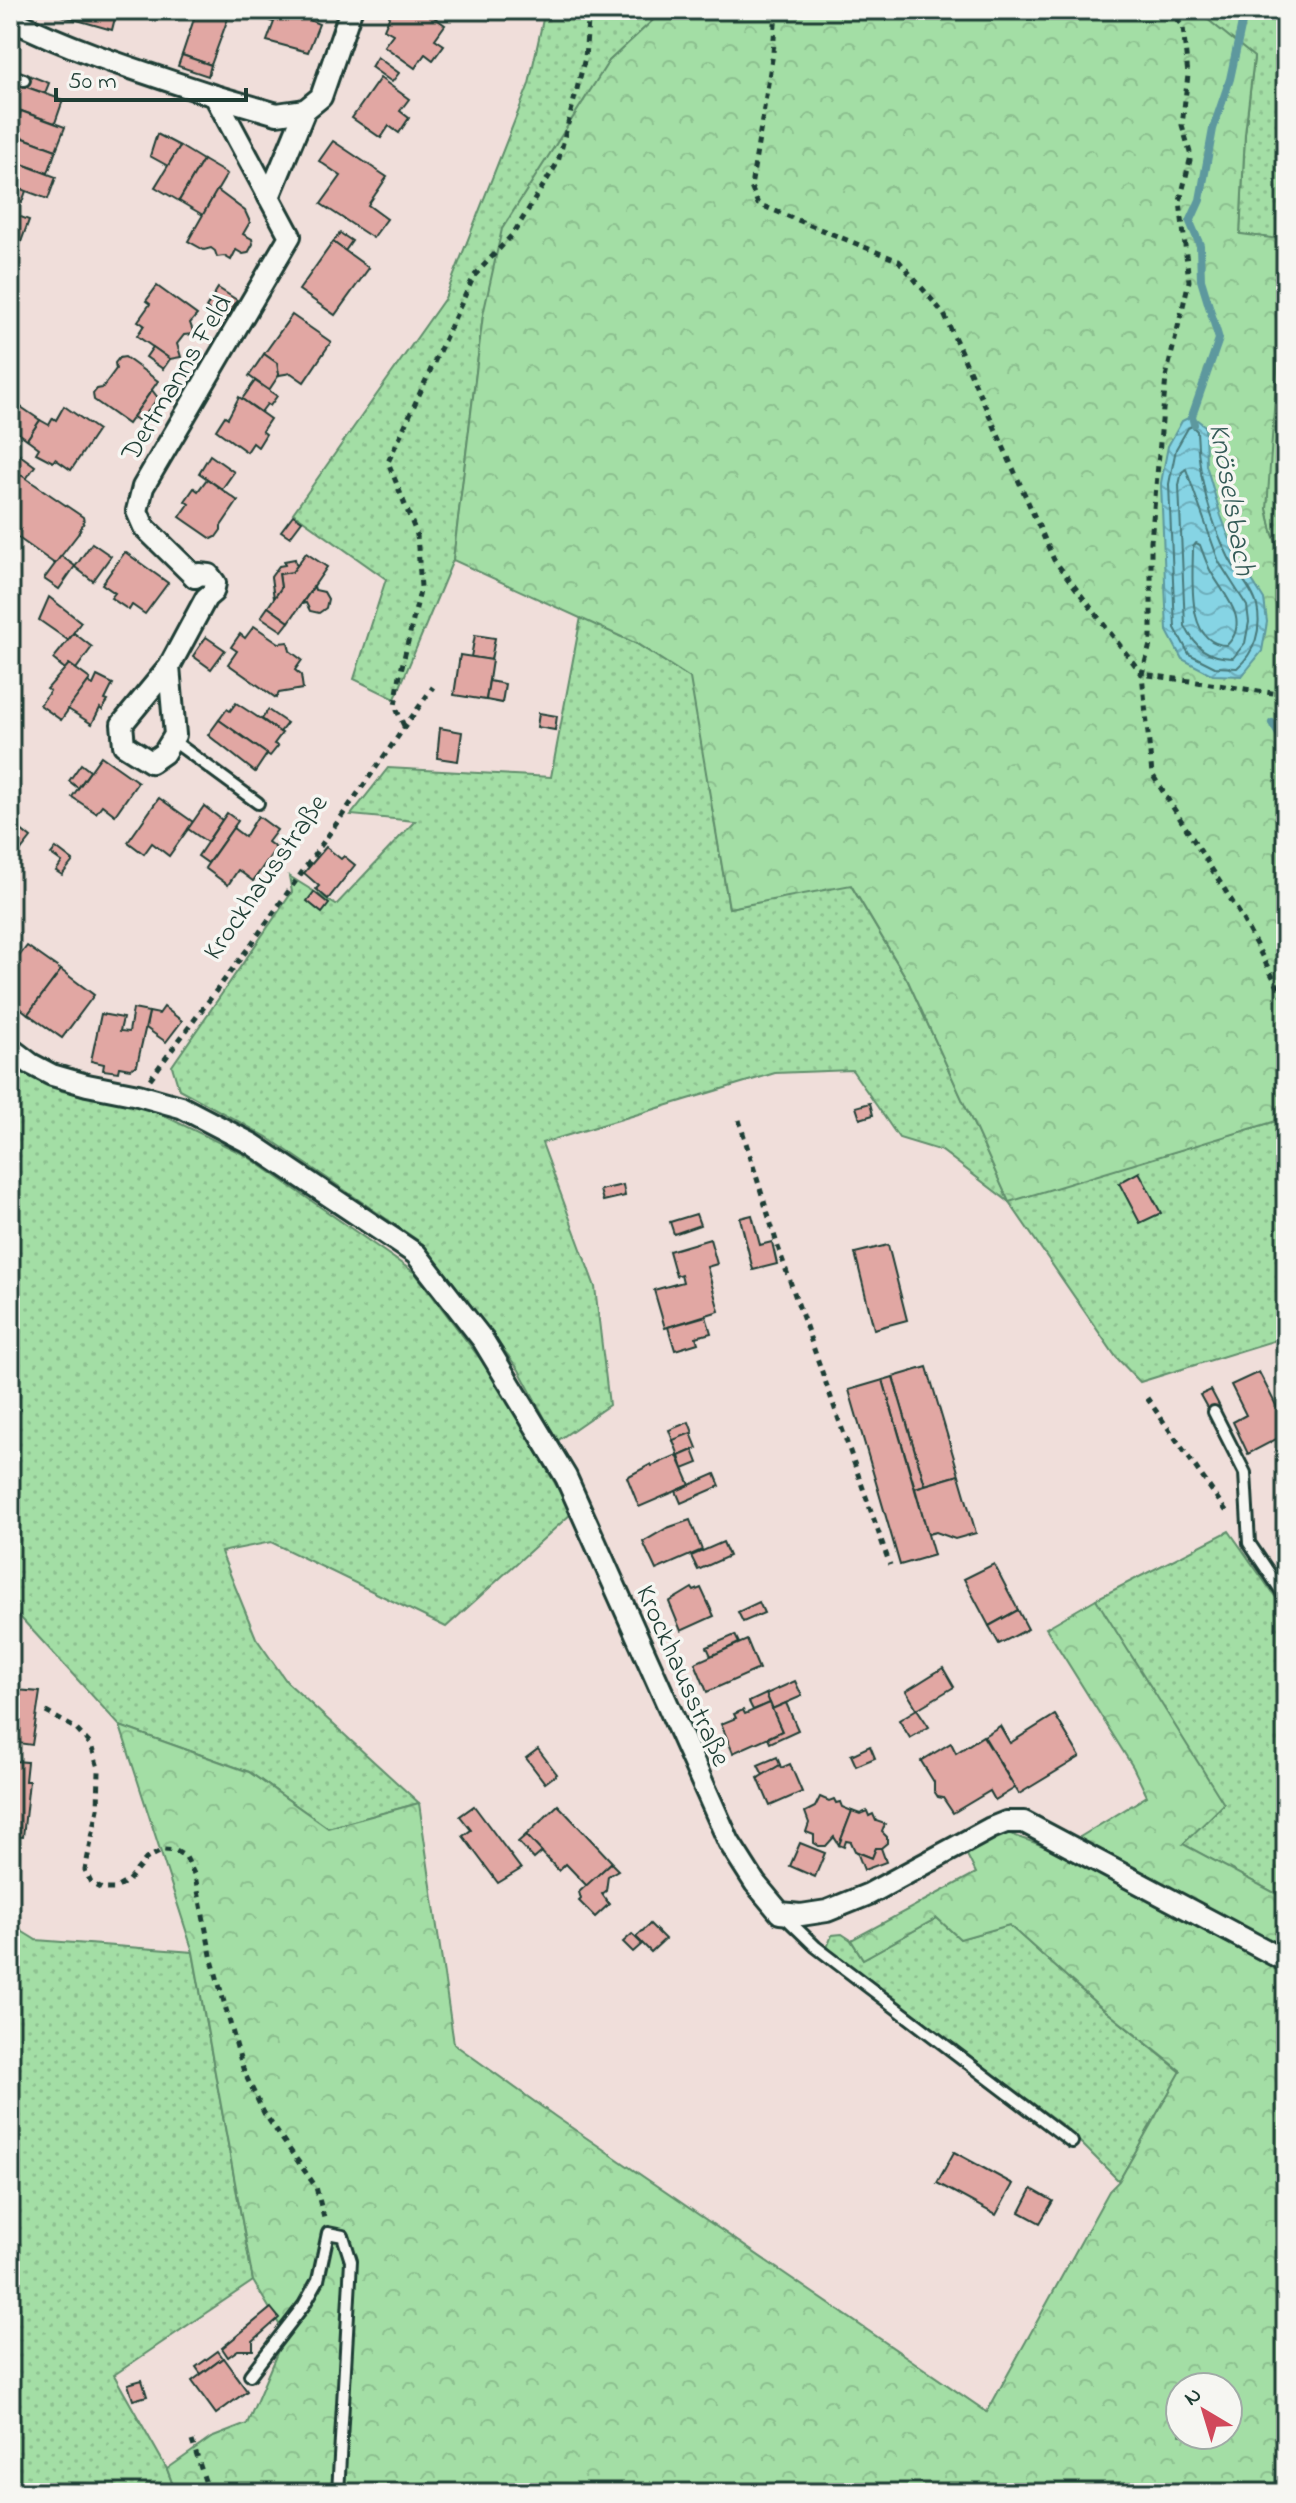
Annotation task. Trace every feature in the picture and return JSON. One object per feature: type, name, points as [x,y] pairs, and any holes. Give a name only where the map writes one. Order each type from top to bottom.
[{"type":"street","points":[[269,197],[305,110],[321,97],[351,10]]},
{"type":"street","points":[[10,19],[91,55],[215,96],[277,114],[305,110]]},
{"type":"street","name":"Dertmanns Feld","points":[[172,740],[164,753],[151,762],[124,745],[122,724],[169,667],[206,598],[213,592],[215,583],[204,574],[195,577],[144,527],[137,511],[143,487],[290,236],[215,96]]},
{"type":"street","points":[[169,667],[175,735],[172,740]]},
{"type":"street","name":"Krockhausstraße","points":[[10,1048],[52,1075],[181,1107],[252,1144],[416,1254],[483,1340],[566,1477],[729,1842],[755,1883],[780,1913]]},
{"type":"street","points":[[780,1913],[801,1915],[827,1911],[869,1894],[991,1828],[1006,1822],[1024,1822],[1286,1961]]},
{"type":"lane","points":[[10,75],[24,80]]},
{"type":"lane","points":[[172,740],[258,803]]},
{"type":"lane","points":[[1214,1412],[1245,1473],[1249,1543],[1286,1598]]},
{"type":"lane","points":[[780,1913],[816,1947],[1072,2142]]},
{"type":"lane","points":[[250,2375],[311,2293],[318,2280],[328,2233],[343,2236],[351,2261],[338,2493]]},
{"type":"path","points":[[404,726],[395,706],[421,587],[417,535],[388,462],[474,276],[513,234],[558,162],[585,58],[589,10]]},
{"type":"path","points":[[776,10],[773,53],[751,187],[758,204],[899,261],[944,314],[1054,560],[1142,674],[1286,695]]},
{"type":"path","points":[[1169,10],[1183,27],[1188,75],[1182,125],[1191,156],[1180,201],[1189,281],[1166,377],[1151,541],[1151,641],[1142,674],[1152,774],[1240,914],[1286,1002]]},
{"type":"path","name":"Krockhausstraße","points":[[138,1095],[252,943],[433,687]]},
{"type":"path","points":[[739,1120],[778,1247],[890,1565]]},
{"type":"path","points":[[1147,1398],[1249,1543]]},
{"type":"path","points":[[46,1712],[75,1728],[91,1745],[99,1771],[98,1809],[85,1870],[91,1883],[102,1889],[114,1889],[128,1881],[146,1859],[163,1850],[176,1851],[186,1857],[195,1876],[212,1960],[244,2072],[264,2113],[316,2187],[328,2233]]},
{"type":"path","points":[[192,2441],[209,2493]]},
{"type":"green space","points":[[545,10],[664,10],[609,61],[483,315],[453,560],[395,699],[354,679],[386,579],[293,513],[445,298],[529,84]]},
{"type":"green space","points":[[664,10],[1196,10],[1254,57],[1245,134],[1240,234],[1286,240],[1267,509],[1286,568],[1286,1118],[1009,1202],[908,981],[851,885],[729,908],[690,678],[637,644],[453,560],[483,315],[502,229],[609,61]]},
{"type":"green space","points":[[1196,10],[1286,10],[1286,240],[1240,234],[1245,134],[1254,58]]},
{"type":"green space","points":[[1286,267],[1286,568],[1267,509]]},
{"type":"green space","points":[[581,617],[637,644],[691,678],[729,908],[850,884],[908,981],[1009,1201],[1286,1118],[1286,1337],[1140,1382],[1116,1357],[1009,1202],[942,1151],[899,1138],[852,1070],[775,1073],[542,1143],[595,1287],[609,1405],[557,1441],[519,1370],[423,1244],[267,1137],[179,1089],[172,1066],[292,892],[289,876],[336,905],[415,821],[351,815],[388,768],[551,777]]},
{"type":"green space","points":[[10,1061],[62,1091],[144,1106],[247,1156],[415,1273],[494,1377],[572,1513],[446,1627],[271,1542],[221,1552],[256,1638],[287,1682],[419,1803],[328,1828],[249,1772],[120,1726],[10,1606]]},
{"type":"green space","points":[[1229,1531],[1286,1612],[1286,1899],[1182,1844],[1096,1599]]},
{"type":"green space","points":[[1096,1599],[1224,1804],[1183,1844],[1286,1899],[1286,2493],[176,2493],[167,2469],[211,2438],[247,2424],[285,2334],[253,2281],[193,1952],[120,1726],[249,1772],[328,1828],[419,1803],[454,2044],[987,2412],[1109,2191],[1119,2181],[1181,2071],[1096,2003],[1009,1925],[960,1939],[937,1918],[863,1959],[851,1940],[976,1873],[966,1853],[1005,1832],[1057,1851],[1147,1796],[1133,1767],[1046,1628]]},
{"type":"green space","points":[[937,1918],[960,1939],[1009,1925],[1096,2003],[1181,2072],[1119,2181],[1065,2127],[827,1948],[832,1935],[842,1934],[851,1940],[863,1959]]},
{"type":"green space","points":[[10,1924],[36,1940],[193,1952],[253,2281],[114,2375],[167,2469],[176,2493],[10,2493]]},
{"type":"water","points":[[1192,416],[1205,426],[1206,465],[1236,555],[1264,599],[1267,622],[1262,651],[1242,676],[1213,675],[1182,659],[1167,631],[1161,483],[1168,446],[1182,421]]},
{"type":"building","points":[[64,10],[117,10],[112,30],[63,16]]},
{"type":"building","points":[[197,10],[231,10],[211,65],[182,55]]},
{"type":"building","points":[[274,10],[312,10],[309,20],[319,24],[308,52],[267,41],[274,22],[270,21]]},
{"type":"building","points":[[392,10],[408,10],[415,15],[419,10],[424,10],[445,25],[435,39],[444,45],[433,60],[425,54],[415,68],[384,46],[393,34],[384,29]]},
{"type":"building","points":[[182,55],[211,65],[208,76],[178,66]]},
{"type":"building","points":[[377,57],[399,73],[392,82],[371,67]]},
{"type":"building","points":[[26,74],[49,83],[45,93],[22,86]]},
{"type":"building","points":[[380,78],[409,99],[400,111],[409,118],[399,133],[389,126],[381,138],[352,118]]},
{"type":"building","points":[[21,85],[63,100],[55,123],[13,108]]},
{"type":"building","points":[[21,111],[65,127],[56,150],[13,134]]},
{"type":"building","points":[[13,134],[56,150],[48,173],[10,160]]},
{"type":"building","points":[[157,134],[180,146],[168,166],[150,156]]},
{"type":"building","points":[[333,141],[387,177],[368,205],[387,219],[373,238],[321,204],[341,176],[319,161]]},
{"type":"building","points":[[180,146],[203,160],[179,201],[155,187]]},
{"type":"building","points":[[203,160],[227,174],[203,215],[179,201]]},
{"type":"building","points":[[14,161],[56,177],[48,199],[10,185]]},
{"type":"building","points":[[10,185],[26,191],[22,202],[10,198]]},
{"type":"building","points":[[217,190],[245,211],[250,222],[243,234],[252,239],[253,244],[248,253],[236,250],[231,260],[224,256],[217,257],[211,248],[204,250],[188,241]]},
{"type":"building","points":[[10,213],[29,220],[10,272]]},
{"type":"building","points":[[340,233],[352,241],[345,251],[333,242]]},
{"type":"building","points":[[333,242],[369,268],[335,315],[299,290]]},
{"type":"building","points":[[157,286],[197,315],[190,323],[194,334],[184,335],[177,344],[181,357],[170,359],[137,336],[144,325],[138,321],[150,304],[146,301]]},
{"type":"building","points":[[218,288],[237,300],[225,321],[206,308]]},
{"type":"building","points":[[292,315],[331,342],[304,382],[291,373],[279,375],[277,363],[264,354]]},
{"type":"building","points":[[153,347],[170,359],[163,369],[146,357]]},
{"type":"building","points":[[264,354],[277,363],[279,375],[269,390],[249,376]]},
{"type":"building","points":[[125,357],[158,381],[128,424],[94,400],[93,394],[102,388],[116,369],[115,363],[119,358]]},
{"type":"building","points":[[255,381],[277,396],[261,412],[242,399]]},
{"type":"building","points":[[152,390],[158,398],[138,420],[133,417]]},
{"type":"building","points":[[239,397],[270,419],[262,431],[266,434],[258,447],[253,443],[247,452],[216,430],[225,416],[228,418]]},
{"type":"building","points":[[64,406],[98,430],[71,470],[55,459],[53,462],[36,453],[39,448],[27,439],[40,420],[49,425]]},
{"type":"building","points":[[21,407],[40,420],[27,439],[10,427]]},
{"type":"building","points":[[13,450],[35,466],[26,479],[10,467]]},
{"type":"building","points":[[210,455],[234,472],[222,489],[199,473]]},
{"type":"building","points":[[21,475],[83,517],[78,534],[55,564],[10,532],[10,499],[13,494],[10,490]]},
{"type":"building","points":[[207,479],[238,501],[212,539],[180,517],[189,504],[185,501],[194,488],[198,491]]},
{"type":"building","points":[[293,515],[302,521],[290,537],[281,531]]},
{"type":"building","points":[[92,543],[111,556],[93,581],[75,567]]},
{"type":"building","points":[[125,552],[168,583],[145,614],[132,605],[129,610],[111,598],[115,593],[102,584]]},
{"type":"building","points":[[306,553],[327,567],[289,622],[268,607],[281,588],[279,574],[292,572]]},
{"type":"building","points":[[61,556],[75,566],[59,589],[44,579]]},
{"type":"building","points":[[295,559],[296,564],[299,563],[292,572],[279,574],[281,588],[274,598],[271,577],[279,566],[285,565],[284,561]]},
{"type":"building","points":[[314,586],[315,590],[324,592],[328,599],[326,608],[319,613],[310,611],[306,603],[302,604]]},
{"type":"building","points":[[49,597],[81,622],[68,640],[39,620]]},
{"type":"building","points":[[268,607],[289,622],[282,631],[261,617]]},
{"type":"building","points":[[254,626],[279,643],[288,642],[290,651],[302,660],[295,670],[301,675],[303,689],[279,693],[276,698],[228,664],[237,651],[231,647],[240,634],[245,638]]},
{"type":"building","points":[[74,633],[92,647],[76,669],[69,664],[65,669],[53,659]]},
{"type":"building","points":[[475,635],[495,638],[491,660],[471,657]]},
{"type":"building","points":[[206,637],[225,650],[211,669],[193,656]]},
{"type":"building","points":[[460,655],[492,660],[486,700],[454,695]]},
{"type":"building","points":[[69,664],[90,679],[61,720],[40,705],[50,691],[47,689]]},
{"type":"building","points":[[97,676],[113,684],[105,700],[108,701],[102,710],[100,708],[92,724],[68,709],[88,682],[93,685]]},
{"type":"building","points":[[489,681],[505,684],[502,703],[486,700]]},
{"type":"building","points":[[236,703],[282,733],[274,744],[278,746],[270,756],[219,720]]},
{"type":"building","points":[[268,710],[287,723],[280,732],[262,719]]},
{"type":"building","points":[[539,713],[557,716],[555,730],[537,727]]},
{"type":"building","points":[[219,720],[267,754],[255,772],[208,735]]},
{"type":"building","points":[[440,728],[462,732],[458,761],[437,758]]},
{"type":"building","points":[[101,756],[138,782],[115,815],[102,805],[96,813],[72,797]]},
{"type":"building","points":[[81,764],[90,771],[78,788],[69,781]]},
{"type":"building","points":[[159,798],[193,822],[169,856],[152,843],[144,854],[128,842]]},
{"type":"building","points":[[204,806],[222,820],[207,842],[188,829]]},
{"type":"building","points":[[227,813],[238,821],[208,863],[198,856]]},
{"type":"building","points":[[258,816],[277,830],[268,842],[276,848],[253,881],[238,870],[228,885],[205,868],[233,828],[245,837]]},
{"type":"building","points":[[10,821],[31,838],[16,857],[10,852]]},
{"type":"building","points":[[326,847],[355,865],[328,899],[304,873]]},
{"type":"building","points":[[56,848],[73,861],[62,875],[56,871],[62,862],[51,854]]},
{"type":"building","points":[[314,892],[329,904],[322,913],[307,901]]},
{"type":"building","points":[[27,946],[61,970],[28,1014],[10,1000],[10,968]]},
{"type":"building","points":[[61,970],[94,995],[62,1038],[28,1014]]},
{"type":"building","points":[[164,1007],[182,1021],[166,1042],[146,1028],[149,1012],[159,1014]]},
{"type":"building","points":[[133,1009],[149,1012],[137,1065],[130,1069],[119,1067],[118,1072],[103,1070],[104,1064],[91,1061],[101,1014],[123,1018],[120,1031],[129,1032]]},
{"type":"building","points":[[870,1103],[873,1115],[860,1119],[856,1107]]},
{"type":"building","points":[[1139,1172],[1161,1213],[1140,1223],[1119,1183]]},
{"type":"building","points":[[623,1185],[625,1196],[603,1201],[600,1190]]},
{"type":"building","points":[[696,1214],[700,1225],[674,1234],[670,1222]]},
{"type":"building","points":[[752,1215],[760,1245],[772,1242],[777,1264],[753,1270],[740,1218]]},
{"type":"building","points":[[710,1239],[717,1264],[707,1267],[719,1311],[665,1328],[654,1290],[683,1282],[681,1274],[676,1276],[669,1251]]},
{"type":"building","points":[[888,1245],[907,1320],[874,1329],[855,1253]]},
{"type":"building","points":[[706,1316],[711,1333],[696,1337],[698,1343],[675,1350],[668,1327]]},
{"type":"building","points":[[927,1367],[959,1475],[925,1485],[893,1377]]},
{"type":"building","points":[[1259,1372],[1280,1413],[1286,1409],[1286,1434],[1248,1454],[1233,1422],[1246,1415],[1231,1385]]},
{"type":"building","points":[[893,1377],[925,1485],[915,1488],[883,1380]]},
{"type":"building","points":[[883,1380],[934,1555],[900,1565],[849,1390]]},
{"type":"building","points":[[1211,1390],[1220,1407],[1210,1413],[1200,1395]]},
{"type":"building","points":[[689,1422],[693,1433],[673,1441],[669,1430]]},
{"type":"building","points":[[691,1433],[697,1448],[679,1456],[673,1440]]},
{"type":"building","points":[[693,1450],[698,1463],[683,1469],[679,1456]]},
{"type":"building","points":[[677,1455],[690,1485],[639,1507],[627,1477]]},
{"type":"building","points":[[715,1474],[720,1486],[681,1503],[676,1491]]},
{"type":"building","points":[[959,1475],[976,1533],[955,1539],[936,1532],[928,1534],[915,1488]]},
{"type":"building","points":[[690,1520],[702,1550],[656,1570],[643,1542],[667,1528]]},
{"type":"building","points":[[723,1542],[729,1556],[698,1570],[691,1556]]},
{"type":"building","points":[[994,1564],[1018,1610],[989,1626],[964,1579]]},
{"type":"building","points":[[692,1588],[694,1591],[701,1588],[714,1616],[681,1631],[669,1602]]},
{"type":"building","points":[[759,1602],[764,1613],[743,1622],[738,1612]]},
{"type":"building","points":[[1018,1610],[1028,1629],[999,1644],[989,1626]]},
{"type":"building","points":[[735,1635],[739,1643],[711,1656],[707,1647]]},
{"type":"building","points":[[747,1640],[759,1669],[707,1692],[695,1663]]},
{"type":"building","points":[[943,1668],[954,1687],[917,1709],[906,1691]]},
{"type":"building","points":[[795,1681],[802,1696],[772,1709],[766,1694]]},
{"type":"building","points":[[16,1690],[40,1692],[32,1745],[10,1742]]},
{"type":"building","points":[[766,1694],[770,1703],[753,1710],[749,1702]]},
{"type":"building","points":[[770,1703],[782,1731],[733,1753],[721,1724],[736,1718],[734,1714],[743,1710],[745,1714]]},
{"type":"building","points":[[786,1703],[798,1730],[770,1743],[768,1738],[782,1731],[772,1709]]},
{"type":"building","points":[[917,1709],[929,1727],[910,1738],[899,1720]]},
{"type":"building","points":[[1055,1715],[1080,1757],[1019,1794],[984,1736],[1000,1726],[1010,1743]]},
{"type":"building","points":[[983,1736],[1015,1788],[995,1800],[990,1791],[953,1813],[934,1791],[934,1782],[921,1761],[951,1743],[956,1753]]},
{"type":"building","points":[[10,1742],[17,1743],[15,1761],[27,1762],[25,1781],[29,1781],[23,1837],[10,1836]]},
{"type":"building","points":[[870,1746],[875,1758],[856,1766],[851,1755]]},
{"type":"building","points":[[538,1749],[557,1774],[545,1783],[526,1758]]},
{"type":"building","points":[[777,1757],[780,1765],[763,1775],[758,1765]]},
{"type":"building","points":[[790,1764],[802,1792],[770,1806],[758,1778],[780,1765],[781,1768]]},
{"type":"building","points":[[820,1797],[829,1801],[834,1799],[852,1811],[839,1845],[834,1837],[826,1846],[819,1846],[814,1843],[814,1835],[806,1832],[809,1823],[805,1812],[815,1807]]},
{"type":"building","points":[[558,1805],[612,1862],[587,1886],[566,1864],[559,1871],[526,1835]]},
{"type":"building","points":[[474,1806],[521,1869],[498,1883],[463,1836],[471,1830],[460,1816]]},
{"type":"building","points":[[852,1811],[860,1814],[867,1811],[869,1816],[873,1814],[876,1821],[885,1824],[882,1832],[887,1837],[887,1843],[876,1848],[872,1858],[855,1851],[851,1842],[846,1841],[844,1847],[839,1845]]},
{"type":"building","points":[[526,1835],[542,1852],[534,1859],[518,1842]]},
{"type":"building","points":[[800,1843],[825,1853],[815,1877],[790,1866]]},
{"type":"building","points":[[876,1848],[881,1848],[886,1862],[864,1870],[857,1852],[872,1858]]},
{"type":"building","points":[[611,1863],[618,1870],[608,1876],[606,1891],[602,1894],[609,1904],[595,1917],[579,1901],[579,1892]]},
{"type":"building","points":[[650,1924],[665,1939],[651,1952],[636,1937]]},
{"type":"building","points":[[632,1934],[642,1944],[633,1952],[623,1942]]},
{"type":"building","points":[[954,2152],[1013,2184],[996,2215],[937,2183]]},
{"type":"building","points":[[1032,2189],[1053,2201],[1040,2223],[1020,2212]]},
{"type":"building","points":[[271,2308],[279,2318],[253,2341],[253,2350],[238,2350],[228,2357],[222,2348]]},
{"type":"building","points":[[218,2351],[223,2358],[201,2374],[196,2367]]},
{"type":"building","points":[[223,2358],[247,2391],[216,2414],[192,2381]]},
{"type":"building","points":[[142,2380],[147,2396],[133,2400],[128,2384]]},
{"type":"waterway","name":"Knöselsbach","points":[[1194,424],[1192,416],[1219,339],[1201,280],[1200,245],[1190,222],[1200,200],[1213,129],[1230,79],[1242,23],[1234,10]]},
{"type":"waterway","name":"Knöselsbach","points":[[1272,723],[1283,741],[1286,766]]}]
